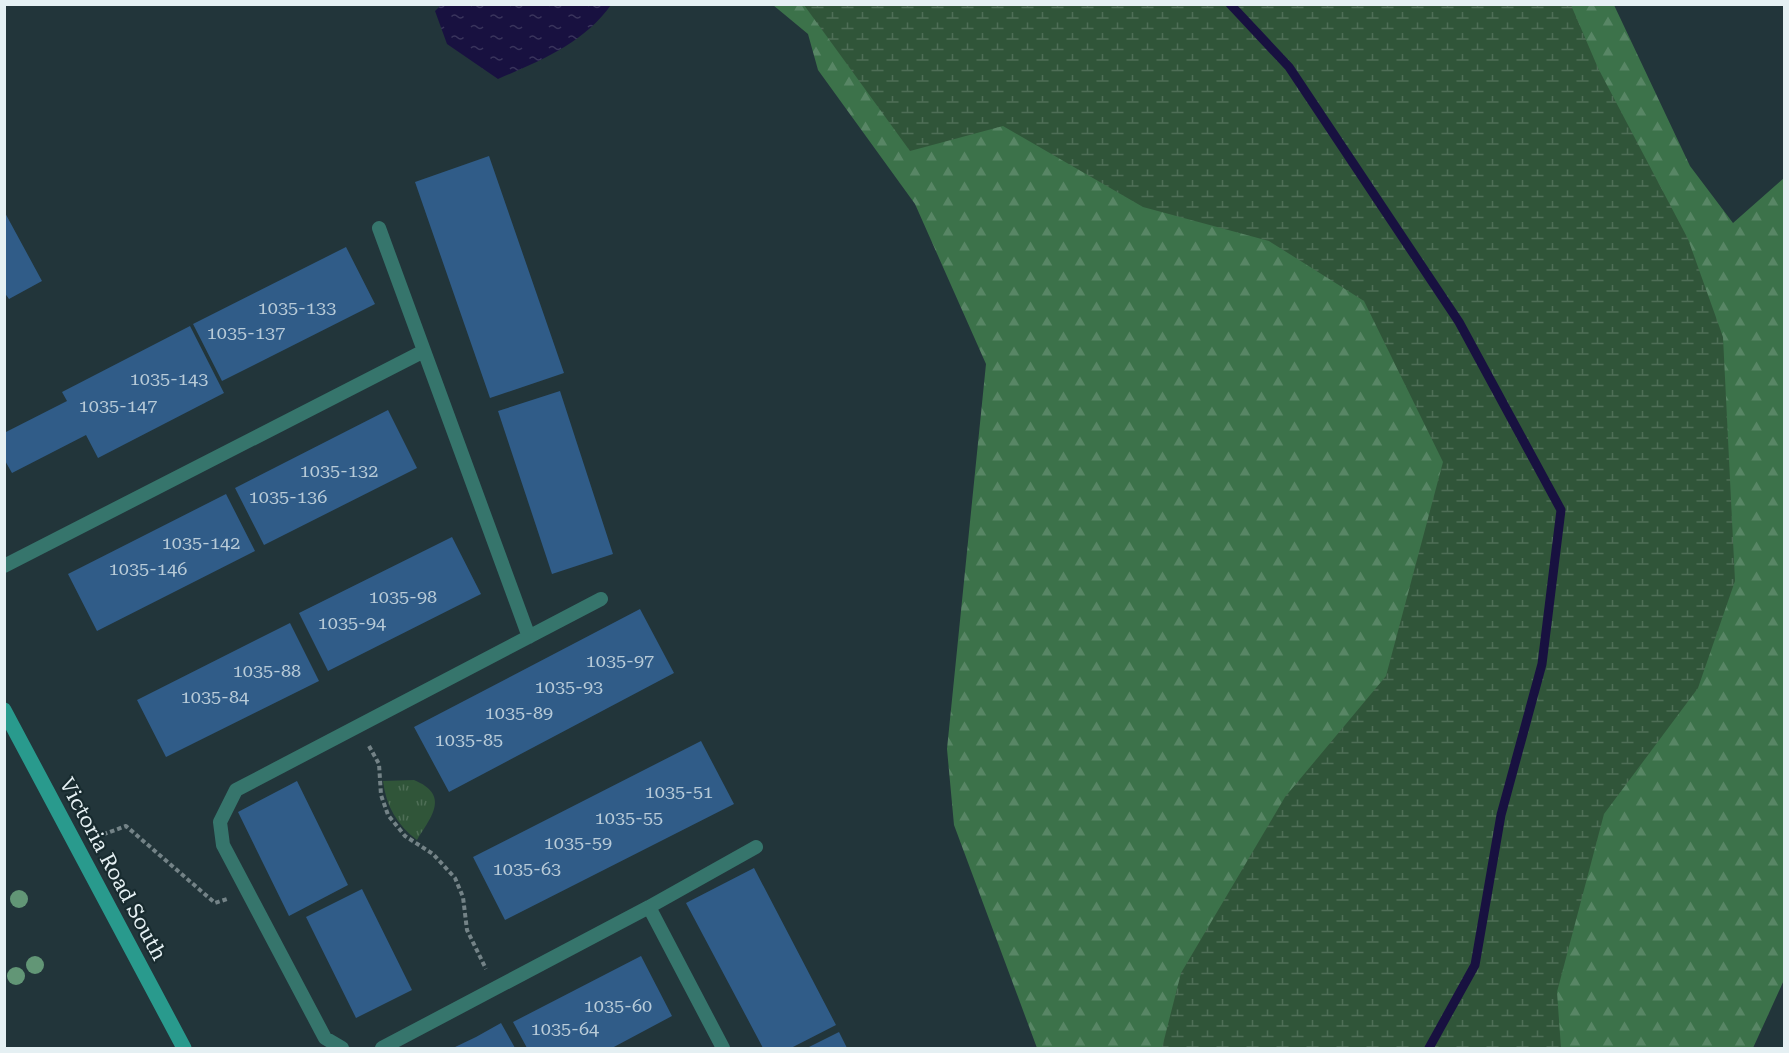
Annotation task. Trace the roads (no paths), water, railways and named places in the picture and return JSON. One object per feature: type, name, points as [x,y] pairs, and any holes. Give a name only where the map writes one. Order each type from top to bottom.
[{"type":"main road","name":"Victoria Road South","points":[[4,710],[184,1048]]},
{"type":"lane","points":[[379,228],[529,637]]},
{"type":"lane","points":[[4,566],[424,351]]},
{"type":"lane","points":[[342,1048],[325,1038],[223,845],[220,822],[236,790],[601,599]]},
{"type":"lane","points":[[382,1048],[649,908],[756,847]]},
{"type":"lane","points":[[649,908],[723,1048]]},
{"type":"water","points":[[441,5],[611,5],[588,30],[560,50],[498,79],[447,44],[435,11]]},
{"type":"waterway","points":[[1230,4],[1289,67],[1459,322],[1561,510],[1542,664],[1501,815],[1475,965],[1429,1048]]}]
